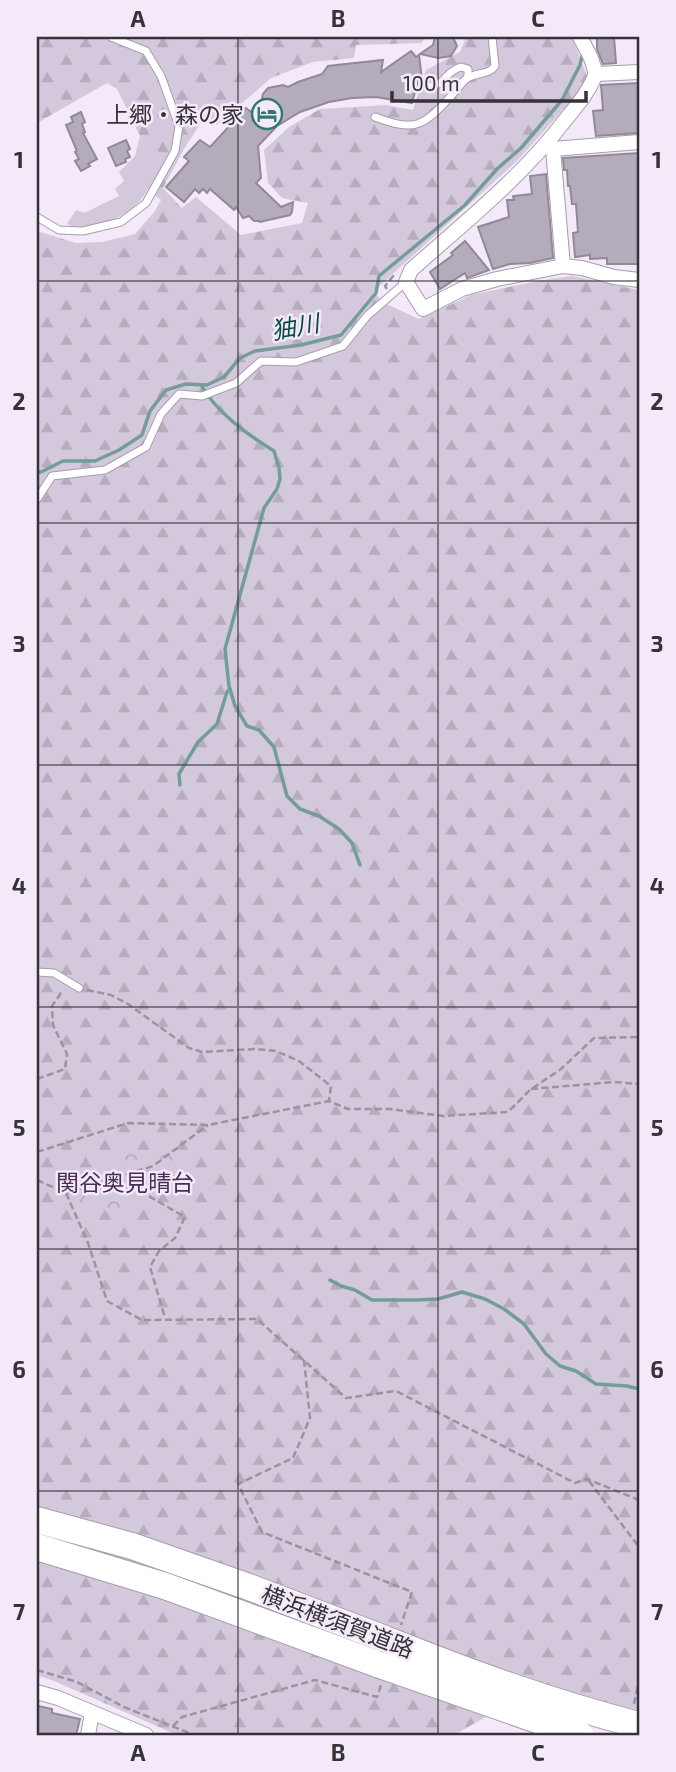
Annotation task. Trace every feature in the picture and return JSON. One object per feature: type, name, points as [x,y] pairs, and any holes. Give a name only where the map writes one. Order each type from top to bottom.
[{"type":"highway","name":"横浜横須賀道路","points":[[37,1520],[132,1546],[249,1587],[386,1655],[580,1735]]},
{"type":"highway","name":"横浜横須賀道路","points":[[37,1547],[386,1655],[441,1662],[539,1696],[639,1725]]},
{"type":"street","points":[[581,39],[596,74],[590,91],[549,148],[411,270],[406,282],[423,309],[462,289],[496,279],[563,266],[639,280]]},
{"type":"street","points":[[596,74],[639,72]]},
{"type":"street","points":[[549,148],[639,142]]},
{"type":"street","points":[[549,148],[563,266]]},
{"type":"street","points":[[37,1692],[58,1698],[146,1735]]},
{"type":"street","points":[[88,1735],[92,1713]]},
{"type":"lane","points":[[37,218],[60,230],[83,231],[121,222],[146,203],[175,151],[179,126],[162,76],[146,51],[111,37]]},
{"type":"lane","points":[[375,117],[408,126],[432,117],[468,77],[492,71],[495,66],[492,37]]},
{"type":"lane","points":[[424,86],[435,87],[456,68],[468,69],[468,77]]},
{"type":"lane","points":[[37,499],[52,476],[104,470],[146,447],[161,414],[179,394],[202,396],[236,383],[261,361],[296,362],[344,346],[367,316],[406,282]]},
{"type":"lane","points":[[37,972],[54,973],[79,988]]},
{"type":"path","points":[[37,1079],[65,1069],[68,1054],[53,1025],[52,1006],[61,993],[79,988],[111,995],[128,1004],[189,1048],[202,1052],[255,1049],[283,1053],[299,1061],[331,1086],[329,1101]]},
{"type":"path","points":[[37,1152],[128,1123],[208,1125],[329,1101],[348,1109],[390,1109],[443,1116],[508,1112],[530,1090],[561,1069],[594,1038],[639,1037]]},
{"type":"path","points":[[530,1090],[614,1082],[639,1084]]},
{"type":"path","points":[[37,1180],[66,1193],[153,1166],[208,1125]]},
{"type":"path","points":[[129,1173],[140,1191],[186,1217],[174,1238],[159,1251],[150,1267],[165,1320]]},
{"type":"path","points":[[66,1193],[88,1243],[107,1301],[142,1320],[257,1319],[346,1398],[396,1391],[575,1483],[587,1479],[639,1500]]},
{"type":"path","points":[[173,1726],[182,1717],[315,1679],[377,1697],[386,1655],[412,1592],[262,1532],[238,1484],[293,1458],[310,1418],[304,1360]]},
{"type":"path","points":[[587,1479],[639,1547]]},
{"type":"path","points":[[37,1670],[77,1682],[124,1707],[194,1735]]},
{"type":"path","points":[[160,1728],[163,1721]]},
{"type":"green space","points":[[37,37],[426,37],[421,43],[356,45],[354,58],[313,62],[271,78],[217,125],[204,118],[163,188],[182,208],[196,197],[241,235],[302,223],[308,203],[282,198],[268,183],[264,150],[289,127],[320,109],[386,105],[413,110],[426,70],[460,52],[465,40],[462,37],[572,37],[589,81],[517,161],[374,291],[382,302],[419,319],[471,295],[572,276],[639,290],[639,1710],[540,1686],[454,1735],[177,1735],[37,1675],[37,231],[76,243],[102,242],[135,234],[161,200],[147,189],[163,154],[143,142],[117,89],[107,83],[37,123]]},
{"type":"green space","points":[[140,136],[143,142],[163,153],[150,185],[139,202],[121,216],[99,225],[88,227],[67,224],[76,210],[84,213],[119,196],[115,189],[124,181],[119,172],[135,156]]},
{"type":"green space","name":"関谷奥見晴台","points":[[111,1153],[177,1154],[135,1215],[81,1203]]},
{"type":"building","points":[[435,37],[453,37],[457,46],[451,56],[439,58],[420,54],[433,45]]},
{"type":"building","points":[[614,37],[616,63],[603,64],[597,49],[597,38]]},
{"type":"building","points":[[411,51],[416,57],[419,55],[422,80],[418,81],[412,103],[376,97],[329,102],[300,112],[277,126],[258,146],[261,178],[256,183],[281,207],[293,202],[290,215],[254,221],[249,216],[243,218],[236,207],[234,210],[210,189],[207,193],[203,189],[199,193],[195,189],[184,202],[166,187],[189,161],[184,157],[200,140],[210,147],[246,108],[251,112],[261,104],[263,94],[268,88],[283,85],[288,87],[322,74],[328,66],[383,60],[381,72]]},
{"type":"building","points":[[639,83],[639,133],[596,136],[593,111],[603,110],[601,85]]},
{"type":"building","points":[[81,112],[85,122],[82,124],[83,133],[97,159],[81,171],[75,161],[79,159],[75,152],[77,151],[66,125],[73,122],[71,117]]},
{"type":"building","points":[[126,140],[130,157],[116,166],[108,148]]},
{"type":"building","points":[[639,153],[639,264],[607,264],[607,258],[590,259],[590,255],[575,257],[573,233],[578,232],[576,204],[572,204],[563,158]]},
{"type":"building","points":[[546,174],[553,258],[493,269],[478,227],[509,217],[507,200],[514,200],[513,196],[532,194],[530,176]]},
{"type":"building","points":[[465,241],[489,270],[467,278],[465,273],[440,289],[430,272],[453,255],[451,253]]},
{"type":"building","points":[[38,1706],[52,1709],[52,1713],[80,1719],[76,1735],[37,1735]]},
{"type":"waterway","name":"㹨川","points":[[37,472],[63,461],[95,461],[119,450],[142,435],[150,411],[166,390],[186,384],[207,385],[224,377],[240,358],[255,351],[301,345],[341,335],[376,293],[379,276],[465,205],[497,169],[521,148],[562,100],[580,65],[583,52]]},
{"type":"waterway","points":[[201,385],[224,414],[274,451],[279,468],[280,479],[277,489],[264,508],[225,649],[229,686],[235,706],[247,726],[259,730],[274,747],[287,796],[300,809],[319,816],[339,829],[352,843],[360,865]]},
{"type":"waterway","points":[[180,785],[179,774],[198,742],[217,724],[230,689]]},
{"type":"waterway","points":[[330,1280],[372,1300],[438,1299],[462,1292],[485,1299],[524,1324],[546,1354],[560,1366],[576,1371],[596,1384],[639,1389]]},
{"type":"place","name":"上郷・森の家","points":[[267,114]]}]
